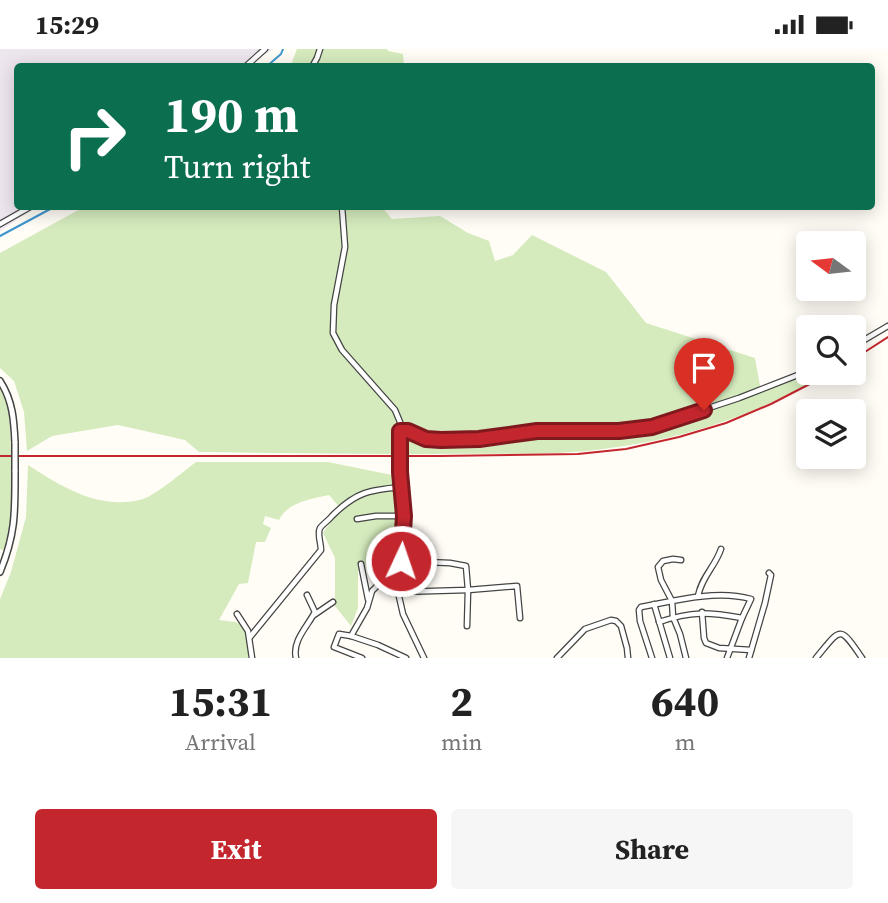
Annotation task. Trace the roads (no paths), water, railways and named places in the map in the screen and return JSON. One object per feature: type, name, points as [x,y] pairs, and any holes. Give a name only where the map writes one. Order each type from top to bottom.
[{"type":"street","points":[[249,63],[265,49]]},
{"type":"street","points":[[0,224],[25,210]]},
{"type":"street","points":[[342,210],[345,247],[334,305],[333,333],[342,350],[395,410],[400,422],[400,472],[404,516],[398,592],[403,614],[424,658]]},
{"type":"street","points":[[866,339],[888,326]]},
{"type":"street","points":[[400,431],[408,431],[426,439],[458,440],[537,431],[631,431],[660,425],[796,376]]},
{"type":"street","points":[[0,381],[12,406],[16,514],[0,572]]},
{"type":"street","points":[[250,637],[321,549],[321,526],[343,505],[365,492],[401,487]]},
{"type":"street","points":[[357,519],[404,516]]},
{"type":"street","points":[[698,596],[707,572],[718,559],[721,549]]},
{"type":"street","points":[[681,560],[663,561],[658,566],[661,580],[672,601],[673,617],[686,658]]},
{"type":"street","points":[[401,561],[450,562],[464,565],[467,568],[467,626]]},
{"type":"street","points":[[361,564],[368,600]]},
{"type":"street","points":[[749,658],[765,603],[771,575],[769,573]]},
{"type":"street","points":[[351,636],[360,623],[374,588],[381,582],[398,584]]},
{"type":"street","points":[[398,592],[517,586],[520,618]]},
{"type":"street","points":[[296,658],[297,642],[315,612],[307,595]]},
{"type":"street","points":[[652,658],[639,612],[641,607],[698,596],[751,599],[727,658]]},
{"type":"street","points":[[313,616],[333,602]]},
{"type":"street","points":[[654,604],[670,658]]},
{"type":"street","points":[[659,622],[702,612],[742,618]]},
{"type":"street","points":[[702,612],[706,643],[730,649],[751,650]]},
{"type":"street","points":[[237,614],[250,637],[252,658]]},
{"type":"street","points":[[557,658],[585,629],[611,620],[621,626],[628,658]]},
{"type":"street","points":[[816,658],[840,633],[849,638],[862,658]]},
{"type":"street","points":[[362,658],[334,647],[339,634],[378,645],[406,658]]},
{"type":"waterway","points":[[271,63],[283,49]]},
{"type":"waterway","points":[[0,236],[48,210]]},
{"type":"railway","points":[[866,351],[888,337]]},
{"type":"railway","points":[[0,456],[578,454],[626,449],[726,423],[808,385]]}]
